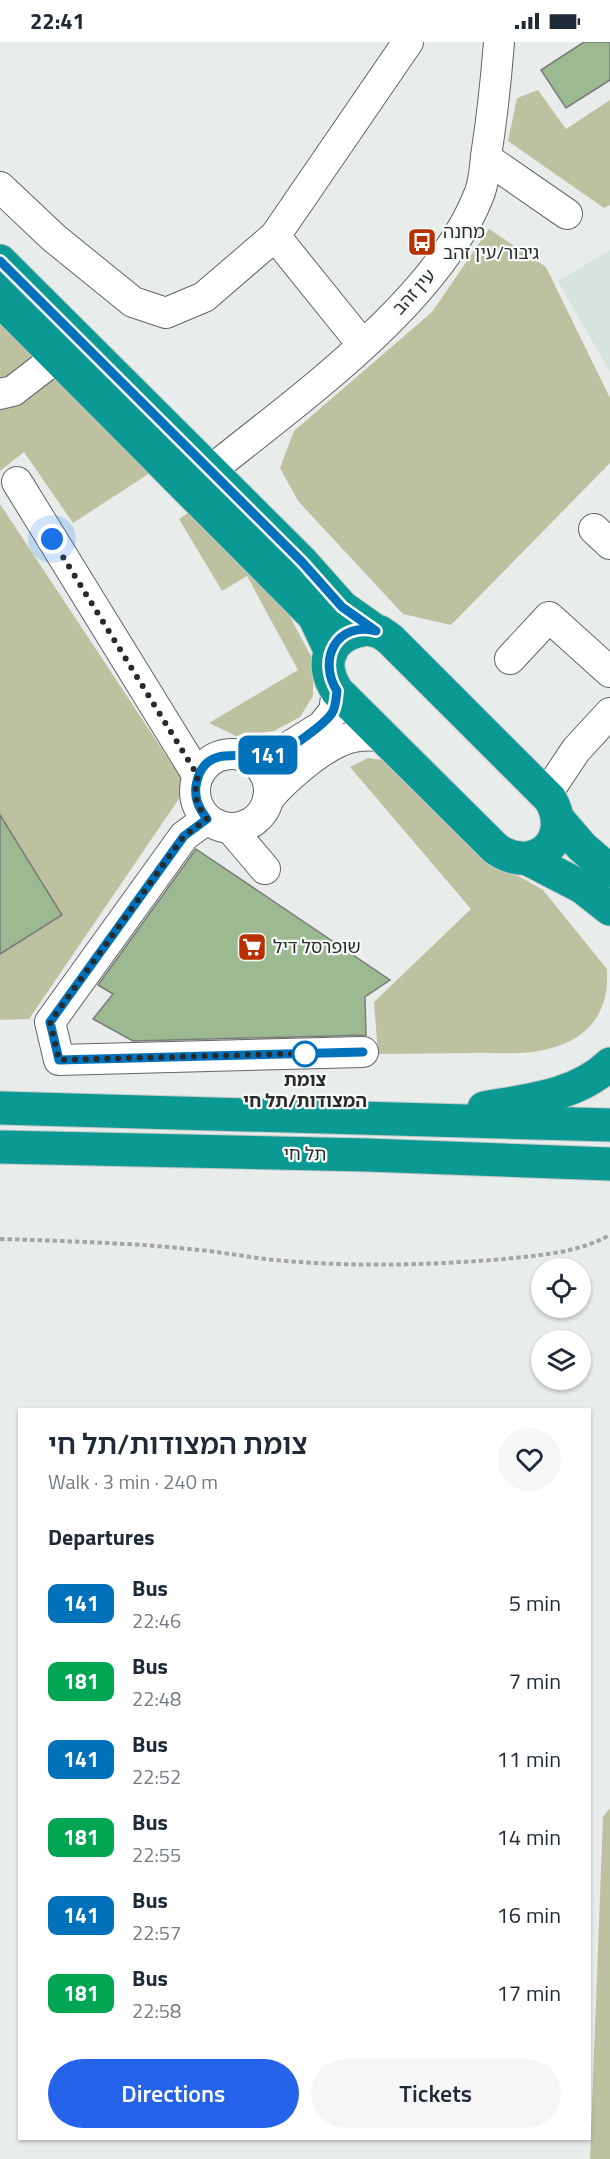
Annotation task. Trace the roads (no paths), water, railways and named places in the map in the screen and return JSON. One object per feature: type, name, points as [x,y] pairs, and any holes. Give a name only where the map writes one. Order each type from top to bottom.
[{"type":"highway","points":[[0,261],[302,562],[342,607],[390,639],[523,772],[582,848],[610,871]]},
{"type":"highway","points":[[0,300],[314,616],[331,652]]},
{"type":"highway","points":[[376,631],[355,630],[343,635],[331,652],[327,668],[330,680],[337,691],[496,849],[506,856],[528,859],[582,887],[610,909]]},
{"type":"highway","points":[[528,859],[548,849],[558,830],[552,807]]},
{"type":"highway","points":[[428,1119],[562,1092],[595,1078],[610,1064]]},
{"type":"highway","name":"תל חי","points":[[0,1108],[610,1125]]},
{"type":"highway","name":"תל חי","points":[[0,1147],[367,1155],[610,1164]]},
{"type":"street","points":[[0,187],[54,238],[133,302],[166,313],[204,297],[275,236],[408,42]]},
{"type":"street","name":"עין זהב","points":[[210,471],[362,344],[401,308],[454,246],[481,190],[499,42]]},
{"type":"street","points":[[486,158],[567,214]]},
{"type":"street","points":[[275,236],[362,344]]},
{"type":"street","points":[[0,394],[13,391],[57,357]]},
{"type":"street","points":[[17,482],[198,776]]},
{"type":"street","points":[[510,659],[549,617],[610,672]]},
{"type":"street","points":[[265,868],[196,802],[195,789],[198,776],[215,758],[230,754],[243,756],[277,754],[322,726],[334,711],[337,691]]},
{"type":"street","points":[[523,772],[550,765],[576,750],[610,713]]},
{"type":"street","points":[[363,1052],[59,1060],[50,1022],[184,836],[219,824],[244,827],[255,821],[263,811],[268,799],[285,779],[341,741],[367,735],[382,736]]},
{"type":"street","points":[[552,807],[576,750]]},
{"type":"street","points":[[243,756],[263,771],[269,786],[268,799]]},
{"type":"place","name":"מחנה גיבור/עין זהב","points":[[422,242]]},
{"type":"place","name":"שופרסל דיל","points":[[252,947]]},
{"type":"place","name":"צומת המצודות/תל חי","points":[[305,1054]]}]
